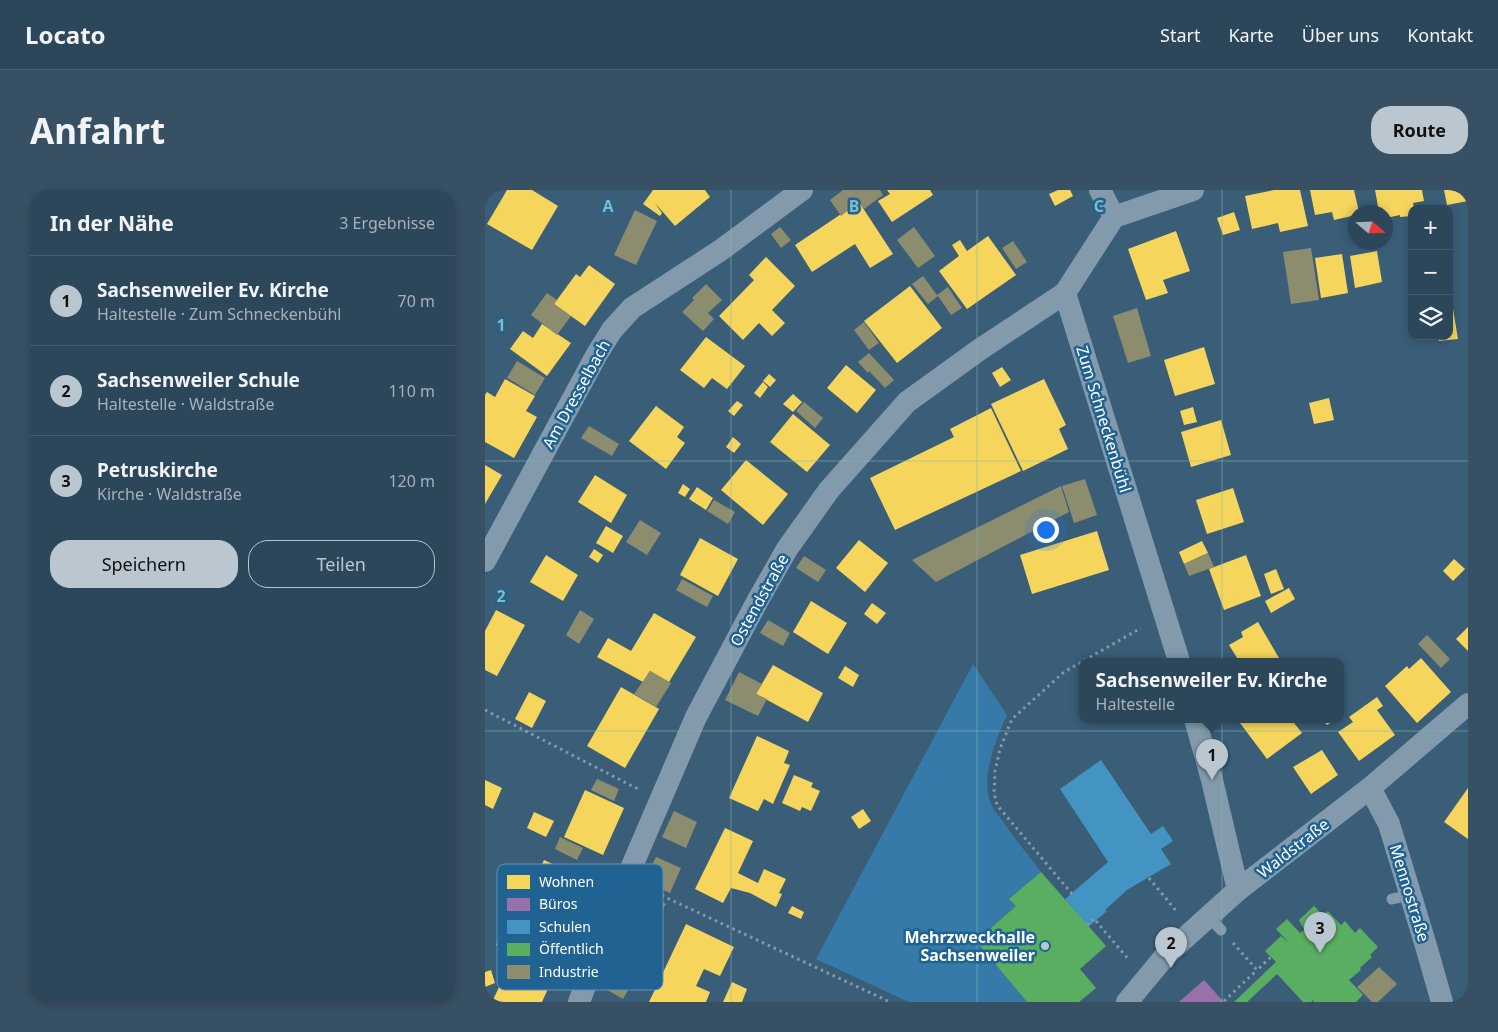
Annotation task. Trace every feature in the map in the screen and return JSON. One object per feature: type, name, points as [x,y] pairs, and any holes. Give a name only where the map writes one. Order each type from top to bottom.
[{"type":"street","name":"Am Dresselbach","points":[[485,561],[592,362],[612,330],[632,308],[721,250],[802,190]]},
{"type":"street","points":[[1101,190],[1114,217]]},
{"type":"street","points":[[1065,293],[1114,217],[1193,190]]},
{"type":"street","name":"Zum Schneckenbühl","points":[[1065,293],[1178,658]]},
{"type":"street","name":"Ostendstraße","points":[[633,864],[696,718],[787,549],[829,490],[907,402],[979,350],[1065,293]]},
{"type":"street","name":"Waldstraße","points":[[1127,1002],[1166,955],[1207,926],[1239,890],[1370,788],[1468,704]]},
{"type":"street","points":[[1196,723],[1239,890]]},
{"type":"street","name":"Mennostraße","points":[[1370,788],[1389,824],[1401,897],[1436,998]]},
{"type":"street","name":"Ostendstraße","points":[[579,1002],[584,990]]},
{"type":"path","points":[[1089,658],[1143,627]]},
{"type":"path","points":[[1072,894],[997,805],[994,794],[994,781],[1000,749],[1012,719],[1064,672],[1079,663]]},
{"type":"path","points":[[485,710],[661,800]]},
{"type":"path","points":[[1149,878],[1207,926]]},
{"type":"path","points":[[663,897],[890,1002]]},
{"type":"path","points":[[1087,925],[1095,920],[1146,979]]},
{"type":"path","points":[[1239,950],[1257,970]]},
{"type":"path","points":[[1223,1001],[1271,957]]},
{"type":"shaded area","points":[[973,664],[1007,715],[998,735],[988,771],[988,794],[991,804],[1041,872],[1009,899],[1016,906],[976,941],[1027,1002],[909,1002],[816,959]]},
{"type":"building: Wohnen","points":[[507,190],[532,190],[558,206],[532,250],[487,224]]},
{"type":"building: Wohnen","points":[[653,190],[705,190],[710,197],[675,226],[655,203],[662,213],[660,216],[643,204]]},
{"type":"building: Wohnen","points":[[887,190],[930,190],[933,195],[892,222],[878,201],[890,194]]},
{"type":"building: Wohnen","points":[[1058,190],[1070,190],[1073,196],[1055,206],[1049,194]]},
{"type":"building: Wohnen","points":[[1274,190],[1300,190],[1308,226],[1280,232],[1278,223],[1252,229],[1245,196]]},
{"type":"building: Wohnen","points":[[1310,190],[1354,190],[1357,205],[1348,205],[1348,217],[1334,220],[1332,212],[1315,215]]},
{"type":"building: Wohnen","points":[[1375,190],[1422,190],[1424,201],[1408,205],[1408,216],[1393,216],[1393,205],[1378,205]]},
{"type":"building: Wohnen","points":[[1444,190],[1468,190],[1468,201],[1447,205]]},
{"type":"building: Wohnen","points":[[859,202],[893,254],[870,268],[855,244],[812,272],[795,245]]},
{"type":"building: Wohnen","points":[[1234,212],[1240,230],[1223,235],[1217,218]]},
{"type":"building: Wohnen","points":[[1176,231],[1190,271],[1163,280],[1168,293],[1146,300],[1128,249]]},
{"type":"building: Wohnen","points":[[988,236],[1016,275],[967,309],[939,271],[959,256],[952,245],[960,240],[967,251]]},
{"type":"building: Wohnen","points":[[1377,251],[1382,282],[1355,288],[1350,256]]},
{"type":"building: Wohnen","points":[[1342,254],[1348,293],[1321,298],[1315,258]]},
{"type":"building: Wohnen","points":[[766,257],[795,286],[772,310],[785,323],[772,336],[759,323],[743,340],[719,316],[754,280],[749,275]]},
{"type":"building: Wohnen","points":[[589,265],[615,284],[585,326],[554,304],[576,274],[580,277]]},
{"type":"building: Wohnen","points":[[910,286],[942,328],[897,363],[864,321]]},
{"type":"building: Wohnen","points":[[1453,309],[1458,339],[1453,340]]},
{"type":"building: Wohnen","points":[[542,324],[571,343],[547,376],[510,349],[523,331],[533,338]]},
{"type":"building: Wohnen","points":[[706,337],[745,366],[727,389],[712,378],[704,388],[680,370]]},
{"type":"building: Wohnen","points":[[1204,347],[1215,384],[1175,396],[1164,360]]},
{"type":"building: Wohnen","points":[[846,365],[876,390],[857,413],[827,388]]},
{"type":"building: Wohnen","points":[[1002,367],[1011,380],[1000,387],[992,373]]},
{"type":"building: Wohnen","points":[[769,374],[776,380],[770,387],[763,381]]},
{"type":"building: Wohnen","points":[[505,379],[535,396],[526,411],[537,417],[514,458],[485,442],[485,395],[487,392],[495,397]]},
{"type":"building: Wohnen","points":[[1044,379],[1066,425],[1059,429],[1068,449],[1023,471],[991,404]]},
{"type":"building: Wohnen","points":[[763,382],[768,387],[760,398],[754,393]]},
{"type":"building: Wohnen","points":[[793,394],[802,402],[793,412],[783,404]]},
{"type":"building: Wohnen","points":[[1329,398],[1334,420],[1314,424],[1309,403]]},
{"type":"building: Wohnen","points":[[737,401],[743,405],[734,416],[728,411]]},
{"type":"building: Wohnen","points":[[656,406],[684,427],[677,437],[685,443],[666,469],[629,441]]},
{"type":"building: Wohnen","points":[[1193,407],[1197,422],[1184,425],[1180,411]]},
{"type":"building: Wohnen","points":[[991,408],[1021,471],[895,530],[870,478],[954,437],[950,429]]},
{"type":"building: Wohnen","points":[[793,414],[830,445],[807,472],[770,442]]},
{"type":"building: Wohnen","points":[[1221,420],[1231,455],[1191,467],[1181,432]]},
{"type":"building: Wohnen","points":[[733,437],[741,444],[734,453],[726,447]]},
{"type":"building: Wohnen","points":[[746,460],[788,494],[763,525],[721,490]]},
{"type":"building: Wohnen","points":[[485,465],[502,475],[485,504]]},
{"type":"building: Wohnen","points":[[595,475],[627,495],[611,523],[578,502]]},
{"type":"building: Wohnen","points":[[683,484],[690,489],[685,497],[678,493]]},
{"type":"building: Wohnen","points":[[697,487],[713,498],[706,510],[689,499]]},
{"type":"building: Wohnen","points":[[1233,488],[1244,522],[1207,534],[1196,500]]},
{"type":"building: Wohnen","points":[[606,526],[623,536],[613,553],[596,543]]},
{"type":"building: Wohnen","points":[[1097,531],[1109,570],[1032,594],[1020,555]]},
{"type":"building: Wohnen","points":[[700,538],[738,559],[718,596],[680,575]]},
{"type":"building: Wohnen","points":[[859,540],[888,563],[865,592],[836,568]]},
{"type":"building: Wohnen","points":[[1202,541],[1208,553],[1184,564],[1179,552]]},
{"type":"building: Wohnen","points":[[594,549],[603,555],[598,563],[589,557]]},
{"type":"building: Wohnen","points":[[546,555],[578,575],[563,601],[530,582]]},
{"type":"building: Wohnen","points":[[1246,555],[1261,596],[1224,610],[1209,569]]},
{"type":"building: Wohnen","points":[[1454,559],[1465,569],[1453,581],[1443,571]]},
{"type":"building: Wohnen","points":[[1276,569],[1284,589],[1271,594],[1264,574]]},
{"type":"building: Wohnen","points":[[1289,588],[1295,599],[1271,613],[1265,601]]},
{"type":"building: Wohnen","points":[[811,601],[847,623],[828,654],[793,632]]},
{"type":"building: Wohnen","points":[[872,603],[886,613],[877,624],[864,614]]},
{"type":"building: Wohnen","points":[[496,610],[525,625],[497,676],[485,670],[485,631]]},
{"type":"building: Wohnen","points":[[654,613],[696,637],[669,682],[650,671],[643,682],[597,657],[608,638],[631,651]]},
{"type":"building: Wohnen","points":[[1258,622],[1279,658],[1237,658],[1229,645],[1243,637],[1241,632]]},
{"type":"building: Wohnen","points":[[1468,627],[1468,651],[1456,639]]},
{"type":"building: Wohnen","points":[[1421,658],[1451,692],[1417,723],[1385,686],[1407,666],[1409,669]]},
{"type":"building: Wohnen","points":[[773,665],[823,693],[808,722],[756,694]]},
{"type":"building: Wohnen","points":[[845,666],[859,675],[853,687],[838,678]]},
{"type":"building: Wohnen","points":[[621,687],[659,709],[625,768],[587,746]]},
{"type":"building: Wohnen","points":[[529,692],[546,701],[532,728],[515,719]]},
{"type":"building: Wohnen","points":[[1377,697],[1383,706],[1377,710],[1395,735],[1359,761],[1338,732],[1353,722],[1349,717]]},
{"type":"building: Wohnen","points":[[1240,723],[1294,723],[1302,733],[1267,759]]},
{"type":"building: Wohnen","points":[[757,736],[789,751],[784,763],[790,765],[773,804],[764,799],[758,811],[729,798]]},
{"type":"building: Wohnen","points":[[1322,750],[1338,775],[1311,794],[1293,767]]},
{"type":"building: Wohnen","points":[[794,775],[813,783],[811,787],[820,791],[811,811],[802,807],[800,811],[782,803]]},
{"type":"building: Wohnen","points":[[485,780],[502,788],[493,809],[485,805]]},
{"type":"building: Wohnen","points":[[1468,788],[1468,839],[1444,822]]},
{"type":"building: Wohnen","points":[[585,790],[624,808],[603,855],[564,837]]},
{"type":"building: Wohnen","points":[[863,809],[871,821],[859,829],[851,817]]},
{"type":"building: Wohnen","points":[[534,812],[554,821],[546,837],[527,828]]},
{"type":"building: Wohnen","points":[[725,828],[753,841],[738,873],[758,883],[764,869],[786,879],[779,893],[782,894],[776,907],[750,893],[731,888],[723,903],[695,889]]},
{"type":"building: Wohnen","points":[[544,860],[553,864],[542,864]]},
{"type":"building: Wohnen","points":[[792,906],[804,912],[801,919],[788,913]]},
{"type":"building: Wohnen","points":[[686,924],[734,947],[720,976],[704,969],[696,986],[710,992],[706,1002],[649,1002],[655,990],[663,990],[663,972]]},
{"type":"building: Wohnen","points":[[491,970],[495,983],[485,987],[485,972]]},
{"type":"building: Wohnen","points":[[732,982],[747,989],[742,1002],[723,1002]]},
{"type":"building: Wohnen","points":[[498,990],[547,990],[542,1002],[492,1002]]},
{"type":"building: Büros","points":[[1204,980],[1224,1002],[1179,1002]]},
{"type":"building: Schulen","points":[[1101,760],[1151,834],[1163,826],[1173,841],[1161,849],[1171,864],[1127,890],[1088,927],[1065,899],[1108,862],[1060,789]]},
{"type":"building: Öffentlich","points":[[1041,872],[1106,946],[1080,969],[1096,988],[1079,1002],[1027,1002],[976,941],[1016,906],[1009,899]]},
{"type":"building: Öffentlich","points":[[1314,906],[1323,915],[1328,911],[1341,925],[1345,921],[1355,933],[1360,928],[1378,947],[1370,955],[1372,957],[1360,968],[1361,970],[1349,980],[1363,995],[1356,1002],[1314,1002],[1313,1000],[1311,1002],[1303,1002],[1277,974],[1247,1002],[1234,1002],[1276,962],[1265,951],[1281,936],[1290,944],[1276,929],[1287,919],[1300,933],[1304,930],[1299,920]]},
{"type":"building: Industrie","points":[[843,190],[880,190],[883,195],[864,209],[859,202],[841,216],[830,200]]},
{"type":"building: Industrie","points":[[635,210],[657,221],[636,265],[614,255]]},
{"type":"building: Industrie","points":[[780,227],[791,240],[781,248],[771,234]]},
{"type":"building: Industrie","points":[[914,227],[935,256],[918,268],[897,240]]},
{"type":"building: Industrie","points":[[1013,241],[1027,262],[1016,269],[1002,248]]},
{"type":"building: Industrie","points":[[1311,248],[1319,300],[1291,304],[1283,252]]},
{"type":"building: Industrie","points":[[923,276],[937,295],[948,287],[962,308],[951,315],[938,296],[928,304],[912,284]]},
{"type":"building: Industrie","points":[[706,284],[722,300],[708,313],[714,319],[703,331],[682,312],[694,300],[692,298]]},
{"type":"building: Industrie","points":[[547,293],[557,300],[554,304],[571,316],[557,335],[531,315]]},
{"type":"building: Industrie","points":[[1137,308],[1151,356],[1128,363],[1113,316]]},
{"type":"building: Industrie","points":[[864,322],[879,343],[869,350],[854,330]]},
{"type":"building: Industrie","points":[[869,353],[894,380],[885,388],[858,362]]},
{"type":"building: Industrie","points":[[517,361],[545,378],[535,395],[507,378]]},
{"type":"building: Industrie","points":[[804,402],[823,418],[815,428],[796,411]]},
{"type":"building: Industrie","points":[[589,426],[619,444],[612,456],[581,438]]},
{"type":"building: Industrie","points":[[1085,479],[1097,515],[1074,523],[1062,486]]},
{"type":"building: Industrie","points":[[1061,486],[1069,512],[936,582],[912,560]]},
{"type":"building: Industrie","points":[[714,500],[735,512],[728,524],[707,511]]},
{"type":"building: Industrie","points":[[640,520],[661,533],[647,555],[626,542]]},
{"type":"building: Industrie","points":[[1208,553],[1214,567],[1189,576],[1184,564]]},
{"type":"building: Industrie","points":[[804,556],[826,570],[818,582],[796,568]]},
{"type":"building: Industrie","points":[[682,579],[713,596],[707,607],[676,590]]},
{"type":"building: Industrie","points":[[580,610],[594,619],[579,644],[566,635]]},
{"type":"building: Industrie","points":[[768,620],[790,633],[783,646],[760,633]]},
{"type":"building: Industrie","points":[[1427,635],[1450,659],[1441,668],[1418,644]]},
{"type":"building: Industrie","points":[[650,671],[671,683],[656,707],[634,694]]},
{"type":"building: Industrie","points":[[739,672],[762,684],[756,694],[767,699],[758,716],[725,700]]},
{"type":"building: Industrie","points":[[597,779],[619,789],[614,801],[591,790]]},
{"type":"building: Industrie","points":[[674,811],[697,822],[686,848],[662,837]]},
{"type":"building: Industrie","points":[[560,837],[583,848],[577,860],[555,849]]},
{"type":"building: Industrie","points":[[656,857],[681,868],[670,893],[663,890],[663,864],[653,864]]},
{"type":"building: Industrie","points":[[1379,967],[1397,984],[1378,1002],[1372,1002],[1357,987]]},
{"type":"building: Industrie","points":[[607,990],[628,990],[623,999]]},
{"type":"place","name":"Sachsenweiler Ev. Kirche","points":[[1212,780]]},
{"type":"place","name":"Mehrzweckhalle Sachsenweiler","points":[[1045,946]]},
{"type":"place","name":"Petruskirche","points":[[1320,953]]},
{"type":"place","name":"Sachsenweiler Schule","points":[[1171,968]]}]
